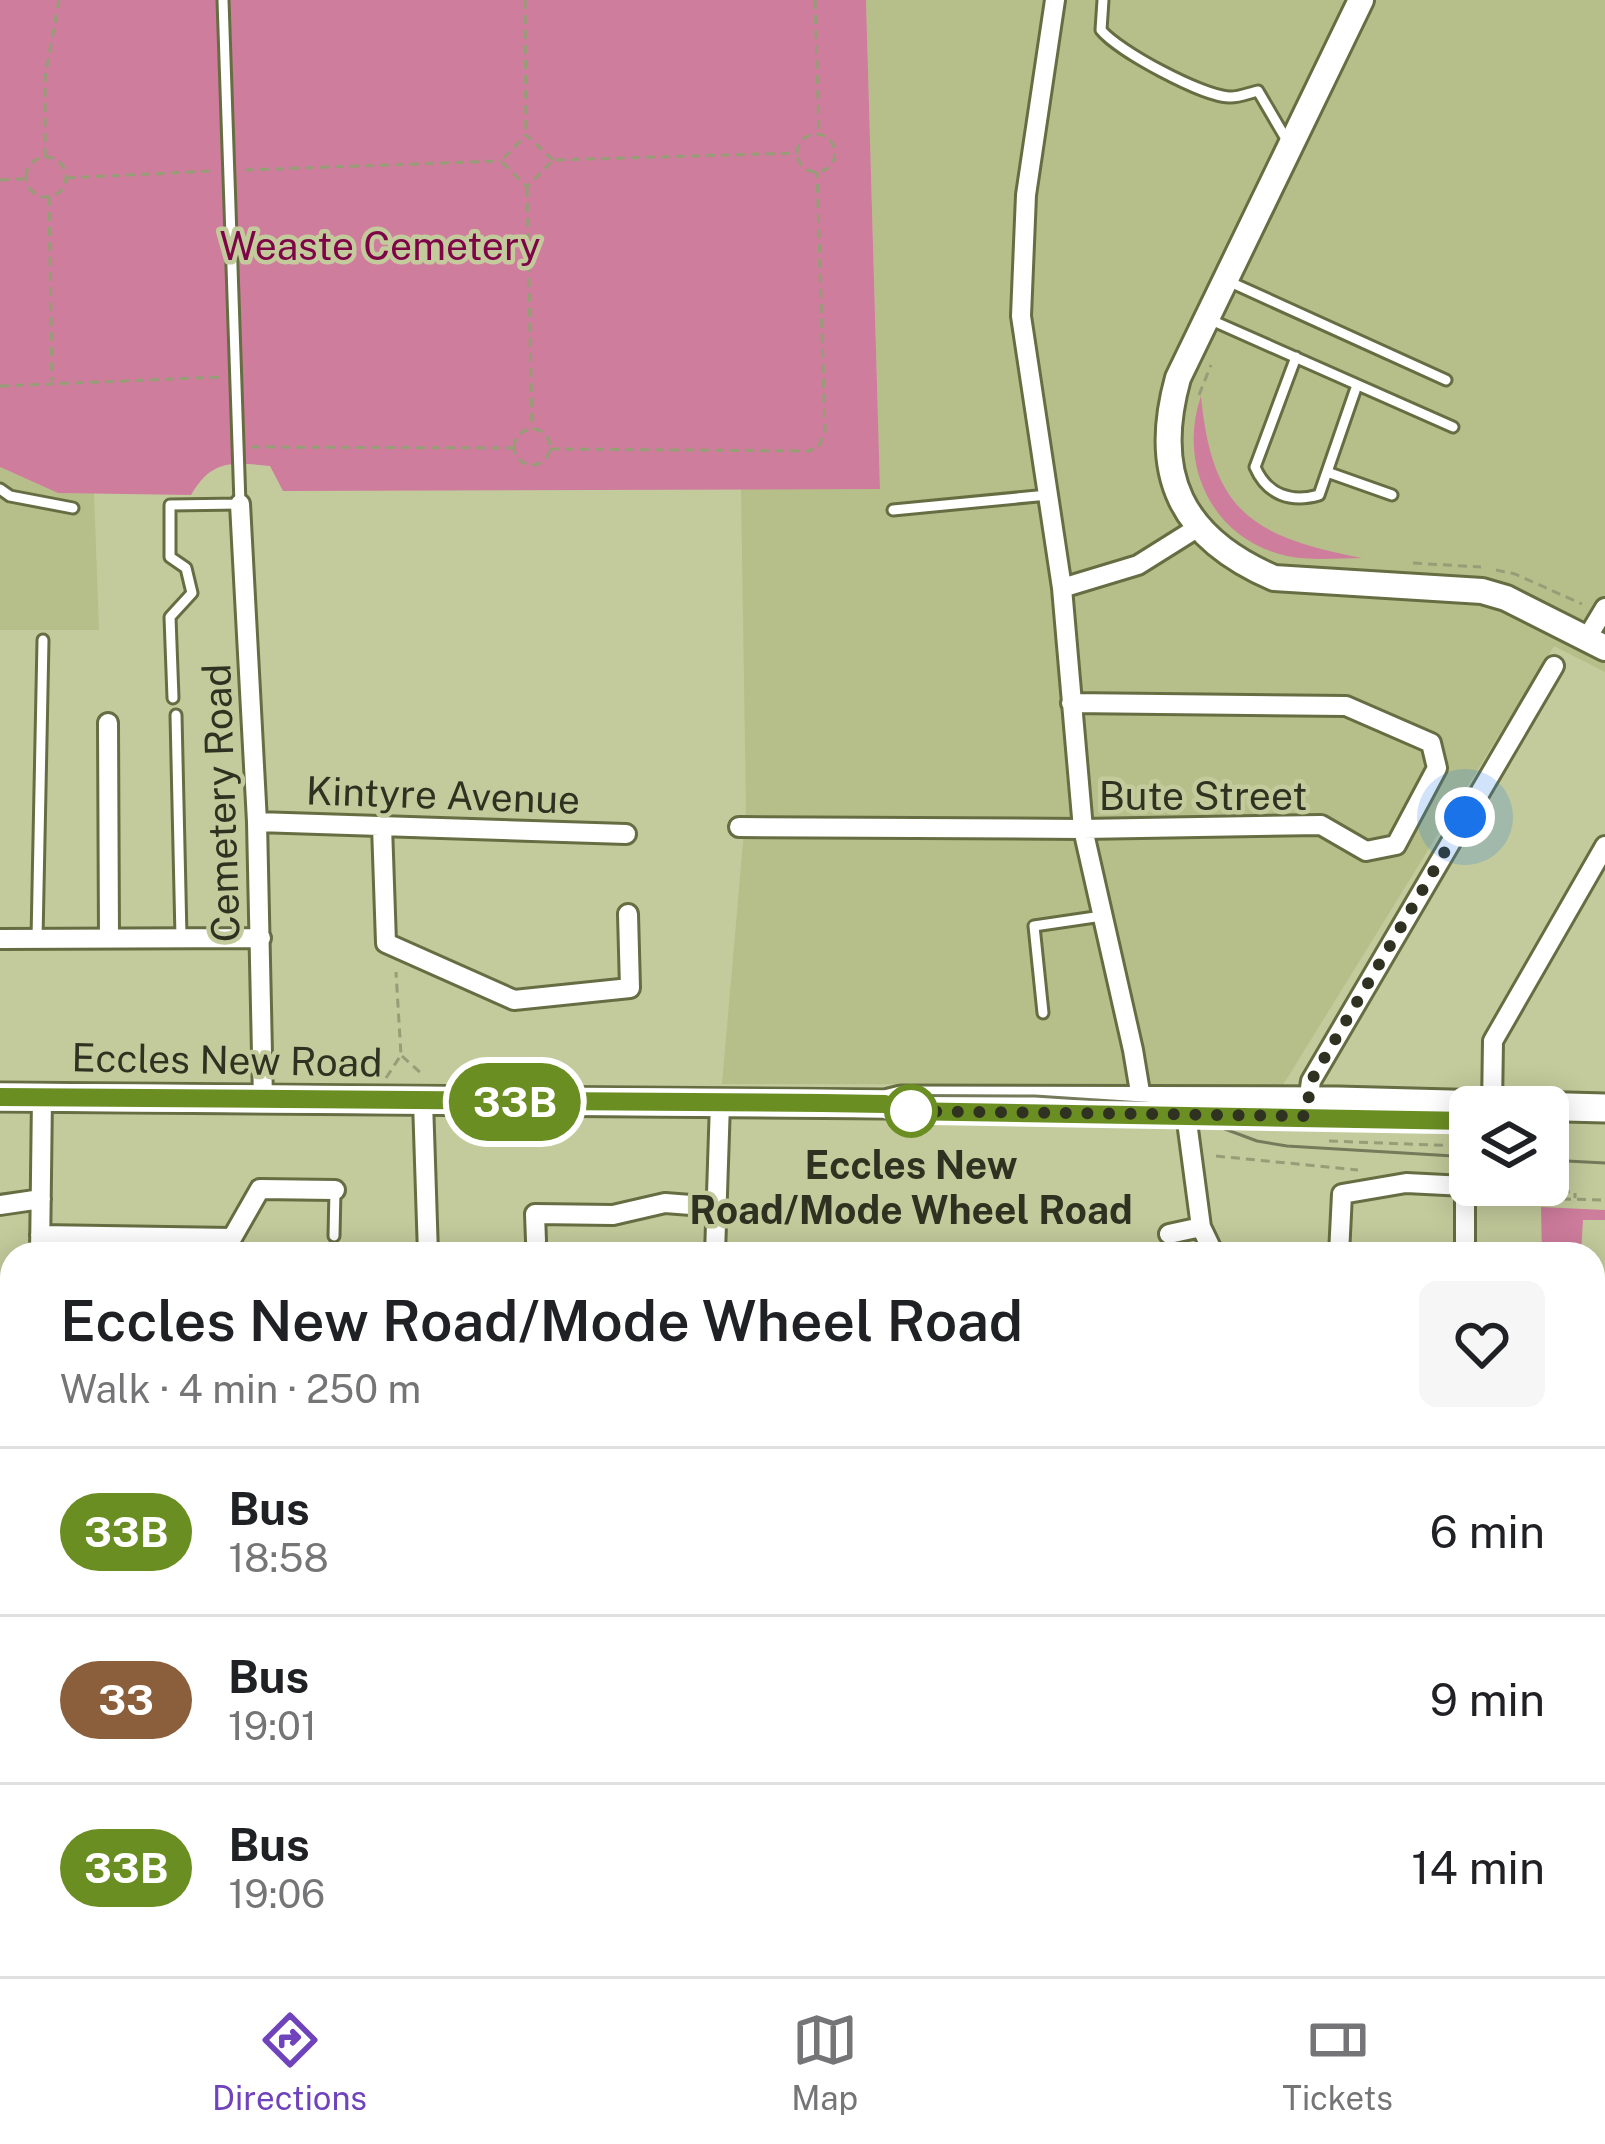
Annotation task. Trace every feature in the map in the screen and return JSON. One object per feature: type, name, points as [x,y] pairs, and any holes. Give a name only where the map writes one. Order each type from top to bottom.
[{"type":"main road","name":"Eccles New Road","points":[[0,1097],[263,1100],[427,1092],[720,1102],[885,1104],[901,1100],[1306,1109],[1449,1117]]},
{"type":"main road","name":"Eccles New Road","points":[[1569,1111],[1605,1108]]},
{"type":"main road","points":[[1569,1124],[1605,1127]]},
{"type":"street","points":[[1054,0],[1026,196],[1022,316],[1062,588],[1083,829],[1143,1108]]},
{"type":"street","points":[[1361,0],[1178,378],[1168,412],[1172,482],[1197,528],[1242,564],[1274,578],[1482,591],[1596,643],[1605,608]]},
{"type":"street","name":"Cemetery Road","points":[[240,504],[257,822],[263,1100]]},
{"type":"street","points":[[1062,588],[1138,565],[1197,528]]},
{"type":"street","points":[[1306,1109],[1311,1081],[1554,666]]},
{"type":"street","name":"Bute Street","points":[[740,827],[1321,825],[1366,851],[1396,844],[1437,768],[1431,743],[1346,706],[1071,703]]},
{"type":"street","points":[[108,723],[110,938]]},
{"type":"street","name":"Kintyre Avenue","points":[[257,822],[626,834]]},
{"type":"street","points":[[382,826],[386,943],[514,1000],[630,988],[628,914]]},
{"type":"street","points":[[1484,1086],[1493,1041],[1605,846]]},
{"type":"street","points":[[0,939],[261,938]]},
{"type":"street","points":[[427,1092],[428,1242]]},
{"type":"street","points":[[40,1242],[42,1097]]},
{"type":"street","points":[[716,1242],[720,1102]]},
{"type":"street","points":[[1185,1108],[1195,1188],[1209,1242]]},
{"type":"street","points":[[1340,1242],[1342,1194],[1406,1183],[1449,1185]]},
{"type":"street","points":[[1174,1189],[1195,1188]]},
{"type":"street","points":[[234,1242],[260,1189],[335,1190]]},
{"type":"street","points":[[0,1205],[41,1199]]},
{"type":"street","points":[[536,1241],[535,1214],[613,1215],[665,1203],[717,1207]]},
{"type":"street","points":[[1465,1242],[1466,1206]]},
{"type":"street","points":[[1169,1234],[1202,1227]]},
{"type":"lane","points":[[173,698],[170,617],[191,593],[186,568],[170,557],[170,505],[240,504],[223,0]]},
{"type":"lane","points":[[1103,0],[1101,30],[1112,43],[1138,61],[1228,98],[1258,91],[1289,144]]},
{"type":"lane","points":[[1225,280],[1446,380]]},
{"type":"lane","points":[[1207,318],[1453,427]]},
{"type":"lane","points":[[1296,357],[1256,467],[1269,489],[1285,497],[1319,495],[1358,385]]},
{"type":"lane","points":[[1327,472],[1392,495]]},
{"type":"lane","points":[[0,489],[10,496],[73,508]]},
{"type":"lane","points":[[892,510],[1048,495]]},
{"type":"lane","points":[[37,938],[43,640]]},
{"type":"lane","points":[[176,715],[181,937]]},
{"type":"lane","points":[[1043,1013],[1034,926],[1102,916]]},
{"type":"lane","points":[[334,1236],[335,1190]]},
{"type":"path","points":[[45,157],[45,79],[59,0]]},
{"type":"path","points":[[66,178],[501,161],[526,135],[525,0]]},
{"type":"path","points":[[815,0],[818,134]]},
{"type":"path","points":[[818,134],[830,139],[836,150],[833,163],[817,172],[805,169],[797,153],[806,136],[818,134]]},
{"type":"path","points":[[526,135],[553,160]]},
{"type":"path","points":[[527,187],[553,160],[797,153]]},
{"type":"path","points":[[45,157],[62,166],[66,178],[61,190],[49,197],[36,195],[25,179],[33,161],[45,157]]},
{"type":"path","points":[[501,161],[527,187],[532,428]]},
{"type":"path","points":[[550,448],[818,448],[825,430],[817,172]]},
{"type":"path","points":[[0,180],[25,179]]},
{"type":"path","points":[[49,197],[52,384]]},
{"type":"path","points":[[0,386],[236,376]]},
{"type":"path","points":[[532,428],[547,437],[550,448],[545,459],[529,465],[518,459],[513,448],[516,436],[532,428]]},
{"type":"path","points":[[238,447],[513,448]]},
{"type":"path","points":[[394,946],[401,1055],[427,1092]]},
{"type":"path","points":[[383,1082],[401,1055]]},
{"type":"path","points":[[1329,1142],[1449,1123]]},
{"type":"path","points":[[1216,1156],[1331,1169]]},
{"type":"path","points":[[1569,1192],[1575,1192],[1575,1200]]},
{"type":"path","points":[[1569,1200],[1605,1200]]},
{"type":"shaded area","points":[[866,0],[1605,0],[1605,672],[1554,646],[1283,1085],[722,1084],[746,808],[741,489],[880,488]]},
{"type":"shaded area","points":[[0,467],[58,493],[94,493],[99,630],[0,630]]},
{"type":"green space","name":"Weaste Cemetery","points":[[0,0],[866,0],[880,489],[283,491],[270,466],[245,464],[215,469],[191,495],[58,493],[0,467]]},
{"type":"green space","points":[[1201,396],[1216,468],[1245,513],[1293,540],[1362,558],[1287,556],[1239,534],[1221,517],[1198,473],[1195,422]]},
{"type":"green space","points":[[1541,1207],[1605,1210],[1605,1220],[1583,1220],[1582,1242],[1542,1242]]},
{"type":"tram line","points":[[0,1091],[1035,1096],[1158,1104],[1257,1141],[1287,1146],[1449,1156]]},
{"type":"tram line","points":[[929,1113],[1163,1123]]},
{"type":"tram line","points":[[1569,1161],[1605,1163]]},
{"type":"bus line","name":"33B","points":[[0,1097],[885,1104],[902,1111],[1449,1120]]},
{"type":"place","name":"Eccles New Road/Mode Wheel Road","points":[[911,1111]]},
{"type":"route","points":[[911,1111],[902,1111],[1306,1116],[1311,1081],[1465,817]]}]
